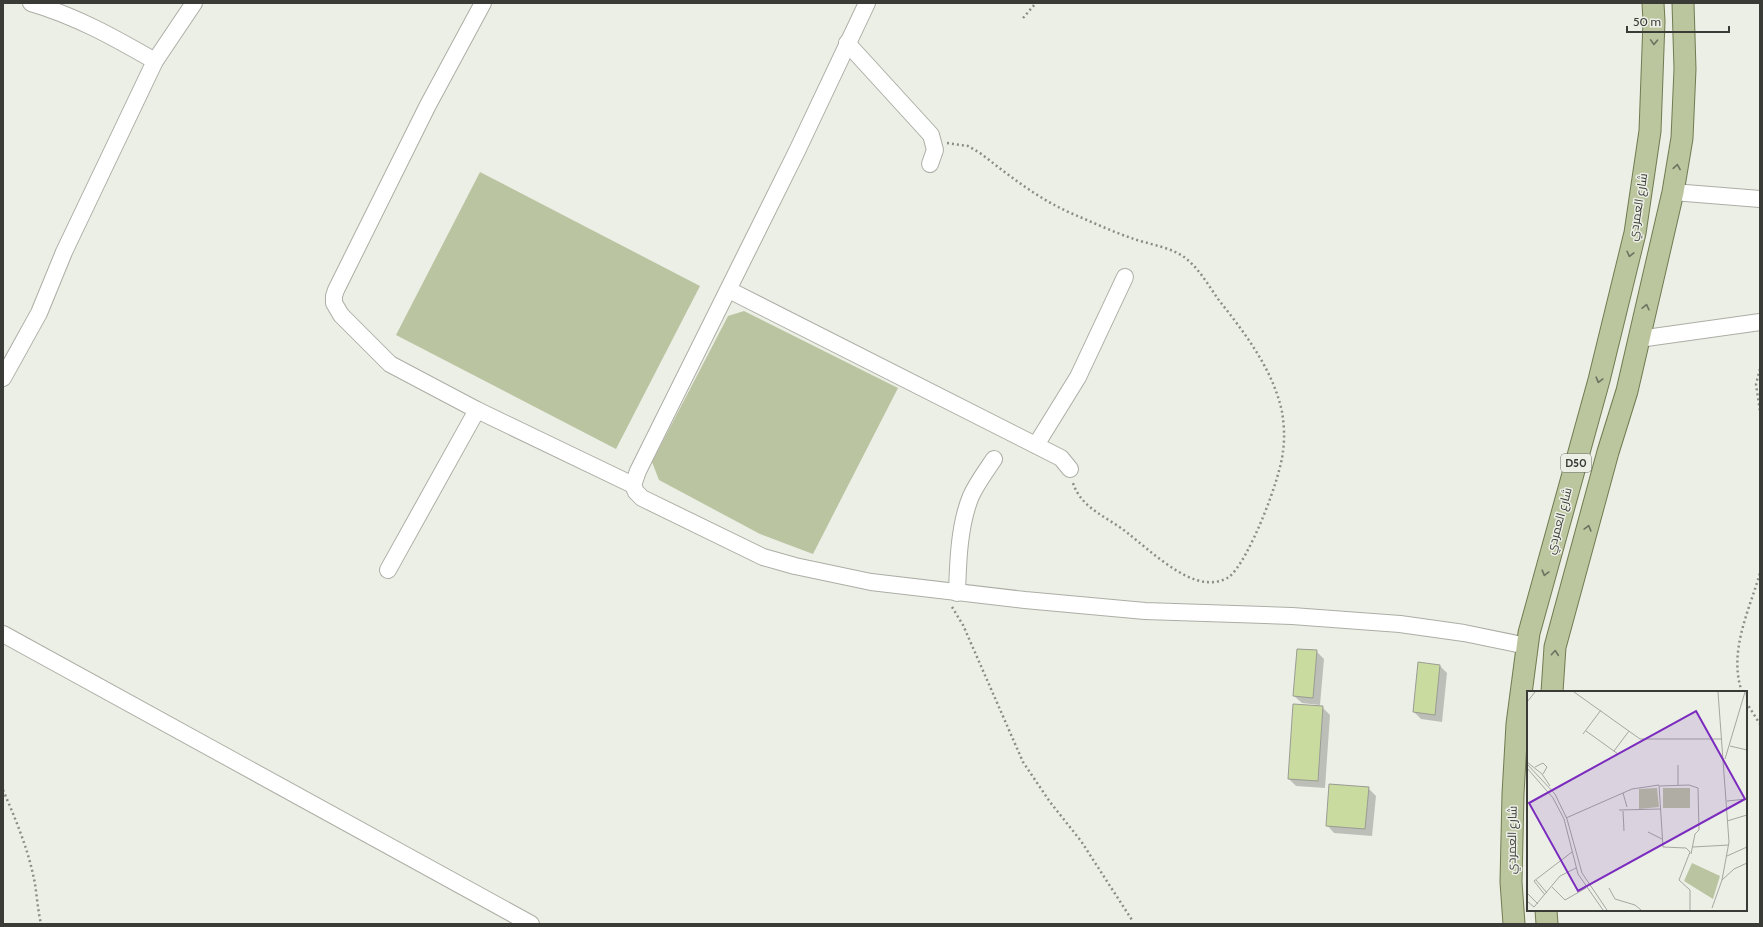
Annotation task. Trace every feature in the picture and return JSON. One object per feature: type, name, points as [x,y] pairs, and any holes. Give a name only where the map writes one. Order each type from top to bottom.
[{"type":"main road","name":"شارع العمردي","points":[[1514,924],[1511,882],[1513,794],[1517,724],[1527,646],[1529,633],[1557,528],[1599,380],[1635,233],[1650,131],[1654,21],[1653,3]]},
{"type":"main road","name":"D50","points":[[1552,691],[1555,647],[1627,391],[1673,192],[1682,138],[1685,69],[1683,3]]},
{"type":"main road","points":[[1546,911],[1548,924]]},
{"type":"street","points":[[31,3],[52,9],[92,26],[155,61]]},
{"type":"street","points":[[3,378],[39,313],[64,252],[155,61],[194,3]]},
{"type":"street","points":[[482,3],[428,105],[334,296],[334,303],[340,315],[390,364],[477,410],[633,485],[636,492],[651,504],[763,557],[829,574],[957,593],[1144,611],[1292,616],[1400,624],[1464,633],[1527,646]]},
{"type":"street","points":[[633,485],[797,151],[867,3]]},
{"type":"street","points":[[847,43],[927,129],[934,142],[935,150],[930,164]]},
{"type":"street","points":[[1673,192],[1760,199]]},
{"type":"street","points":[[1036,445],[1078,377],[1125,277]]},
{"type":"street","points":[[728,290],[1061,458],[1070,469]]},
{"type":"street","points":[[1639,339],[1760,322]]},
{"type":"street","points":[[388,570],[477,410]]},
{"type":"street","points":[[957,593],[958,567],[966,512],[977,485],[994,459]]},
{"type":"street","points":[[3,634],[531,924]]},
{"type":"path","points":[[1023,18],[1036,3]]},
{"type":"path","points":[[934,142],[958,143],[968,146],[1051,204],[1131,238],[1185,257],[1205,280],[1260,359],[1277,395],[1282,412],[1283,452],[1273,492],[1244,556],[1228,577],[1219,582],[1206,582],[1182,573],[1153,554],[1115,523],[1090,508],[1078,497],[1070,469]]},
{"type":"path","points":[[1760,369],[1756,384],[1760,411]]},
{"type":"path","points":[[1742,691],[1736,672],[1738,646],[1760,573]]},
{"type":"path","points":[[934,590],[951,606],[963,625],[1022,762],[1050,802],[1081,840],[1132,920]]},
{"type":"path","points":[[1747,704],[1760,724]]},
{"type":"path","points":[[3,790],[19,829],[28,858],[35,884],[41,924]]},
{"type":"green space","points":[[480,172],[700,286],[616,449],[396,335]]},
{"type":"green space","points":[[744,311],[898,388],[813,554],[760,534],[659,480],[652,462],[728,316]]},
{"type":"building","points":[[1297,649],[1317,650],[1313,698],[1293,696]]},
{"type":"building","points":[[1418,662],[1440,665],[1435,715],[1413,712]]},
{"type":"building","points":[[1293,704],[1323,706],[1318,781],[1288,779]]},
{"type":"building","points":[[1329,784],[1369,787],[1365,829],[1326,826]]}]
